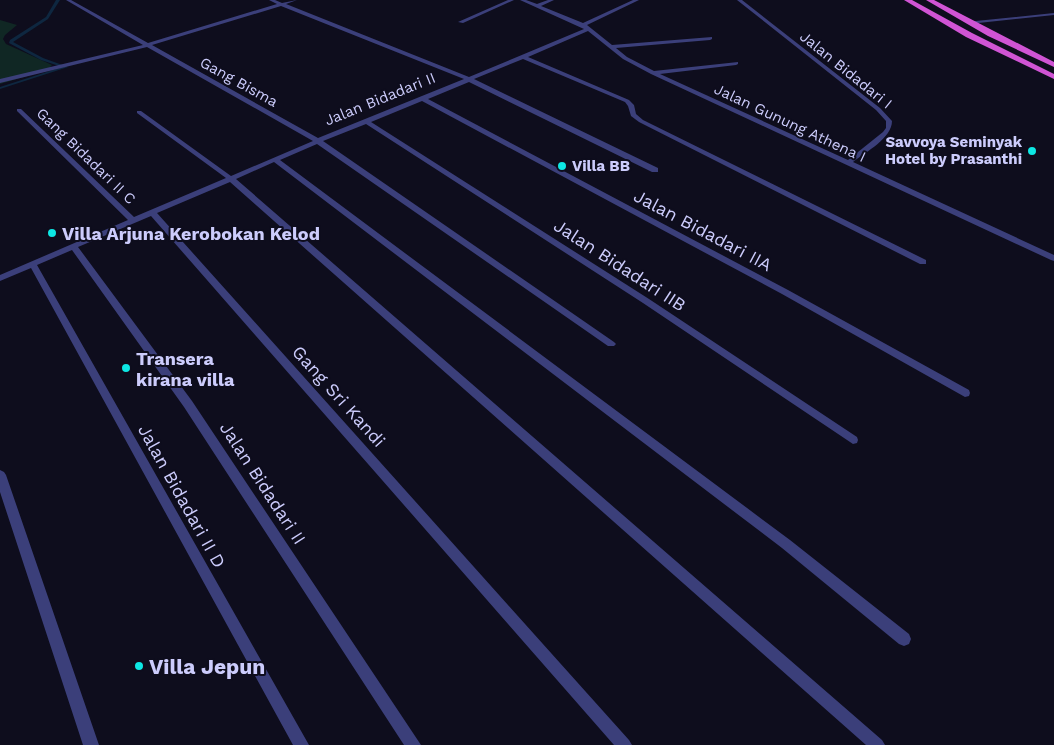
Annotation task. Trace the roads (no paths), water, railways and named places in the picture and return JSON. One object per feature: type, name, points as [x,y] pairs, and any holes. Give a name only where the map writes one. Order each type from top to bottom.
[{"type":"highway","points":[[907,0],[969,35],[1054,77]]},
{"type":"highway","points":[[929,0],[1054,64]]},
{"type":"street","name":"Gang Bisma","points":[[68,0],[318,141],[611,344]]},
{"type":"street","points":[[271,0],[468,79],[655,170]]},
{"type":"street","points":[[0,82],[148,45],[295,0]]},
{"type":"street","points":[[461,22],[512,0]]},
{"type":"street","name":"Jalan Gunung Athena I","points":[[522,0],[586,27],[632,62],[653,73],[1054,258]]},
{"type":"street","points":[[537,6],[552,0]]},
{"type":"street","name":"Jalan Bidadari II","points":[[0,278],[153,214],[274,159],[524,57],[637,0]]},
{"type":"street","name":"Jalan Bidadari I","points":[[739,0],[878,109],[889,120],[889,128],[886,133],[848,163]]},
{"type":"street","points":[[969,22],[1054,14]]},
{"type":"street","points":[[611,46],[710,38]]},
{"type":"street","points":[[524,57],[627,101],[631,105],[633,115],[641,121],[923,262]]},
{"type":"street","points":[[653,73],[736,63]]},
{"type":"street","name":"Jalan Bidadari IIA","points":[[423,99],[792,295],[965,392]]},
{"type":"street","name":"Gang Bidadari II C","points":[[19,110],[133,221]]},
{"type":"street","points":[[140,112],[230,178],[877,745]]},
{"type":"street","name":"Jalan Bidadari IIB","points":[[367,122],[646,301],[853,440]]},
{"type":"street","points":[[274,159],[786,544],[904,639]]},
{"type":"street","name":"Gang Sri Kandi","points":[[153,214],[624,745]]},
{"type":"street","name":"Jalan Bidadari II","points":[[74,247],[188,404],[413,745]]},
{"type":"street","name":"Jalan Bidadari II D","points":[[32,263],[301,745]]},
{"type":"street","points":[[0,475],[91,745]]},
{"type":"waterway","points":[[0,88],[66,67],[42,59],[11,43],[11,41],[47,18],[58,0]]},
{"type":"place","name":"Savvoya Seminyak Hotel by Prasanthi","points":[[1032,151]]},
{"type":"place","name":"Villa BB","points":[[562,166]]},
{"type":"place","name":"Villa Arjuna Kerobokan Kelod","points":[[52,233]]},
{"type":"place","name":"Transera kirana villa","points":[[126,368]]},
{"type":"place","name":"Villa Jepun","points":[[139,666]]}]
